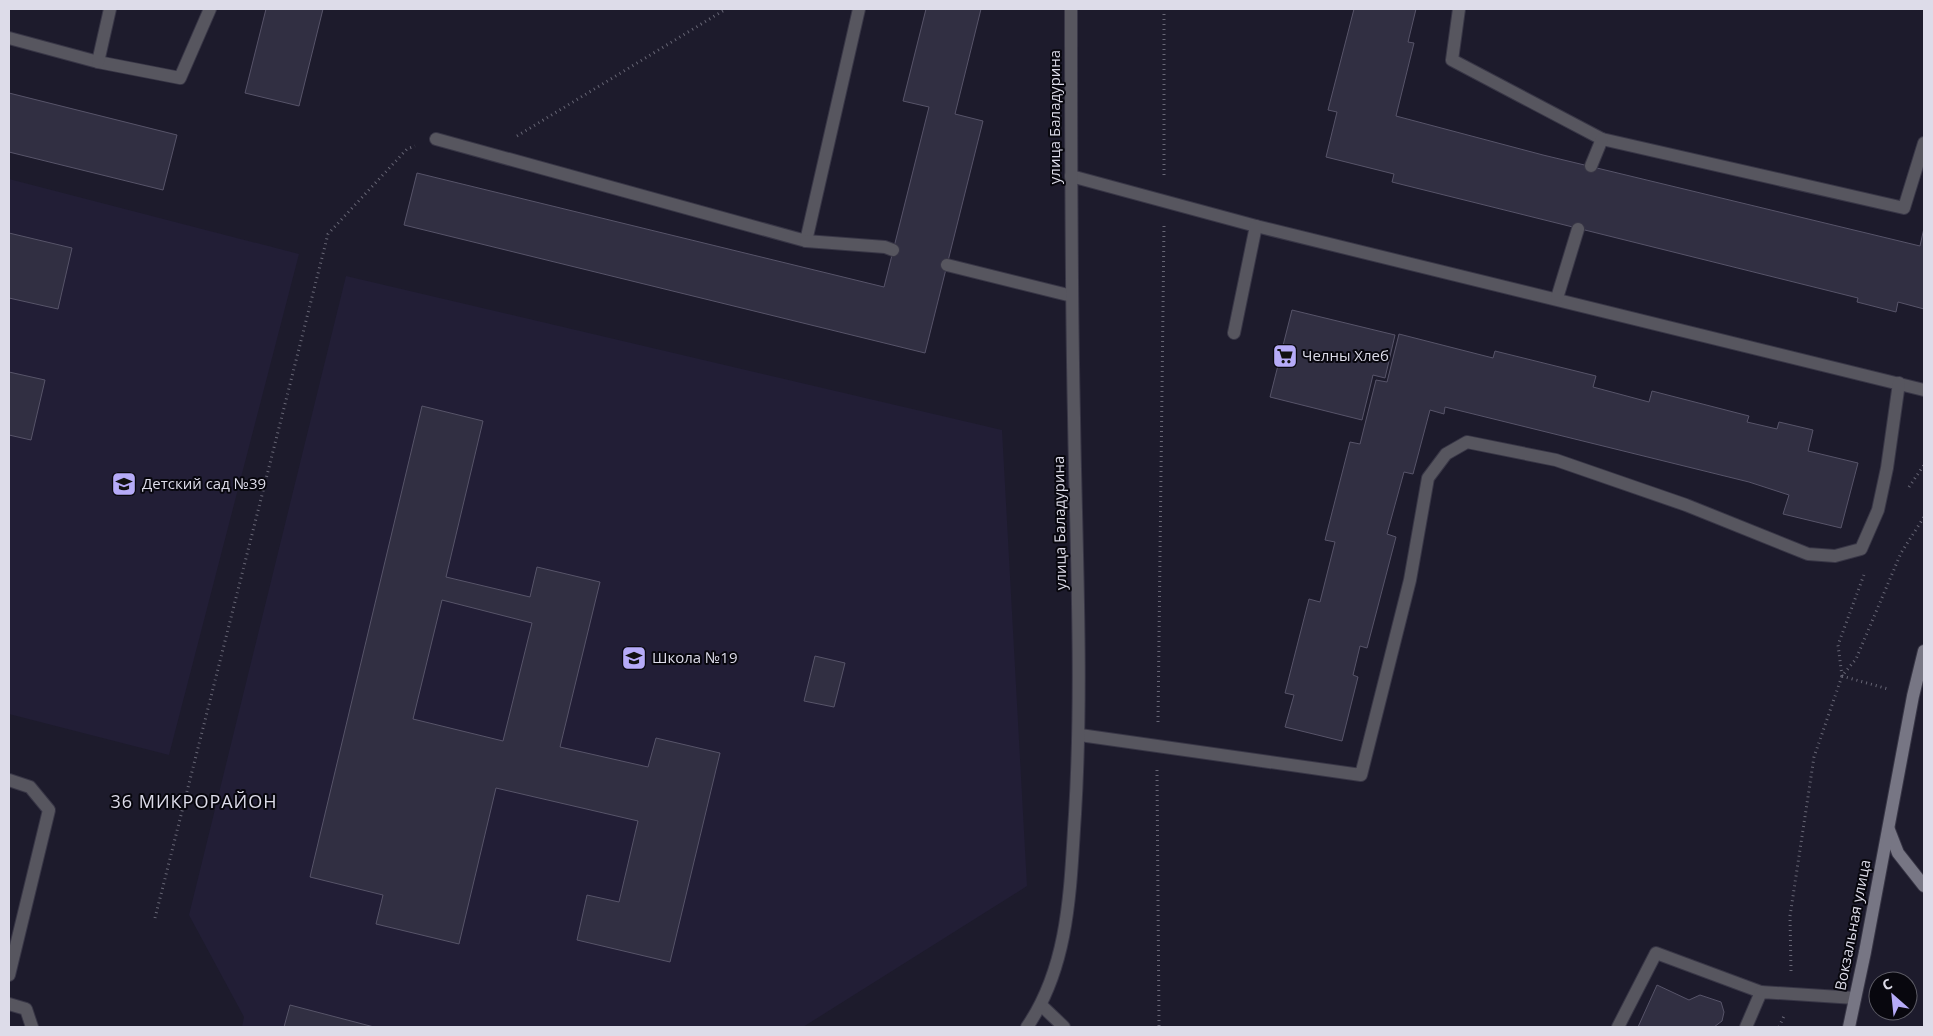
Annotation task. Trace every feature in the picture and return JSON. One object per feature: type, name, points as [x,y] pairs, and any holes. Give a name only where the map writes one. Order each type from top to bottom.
[{"type":"main road","name":"Вокзальная улица","points":[[1849,1027],[1889,830],[1913,696],[1924,651]]},
{"type":"main road","points":[[1889,830],[1898,853],[1924,886]]},
{"type":"street","points":[[98,62],[110,9]]},
{"type":"street","points":[[9,38],[98,62],[180,78],[210,9]]},
{"type":"street","points":[[806,241],[859,9]]},
{"type":"street","name":"улица Баладурина","points":[[1028,1027],[1042,1006],[1058,959],[1069,910],[1080,735],[1072,296],[1072,9]]},
{"type":"street","points":[[1460,9],[1452,60],[1602,140],[1904,208],[1924,143]]},
{"type":"street","points":[[436,139],[806,241],[885,247],[893,250]]},
{"type":"street","points":[[1591,166],[1602,140]]},
{"type":"street","points":[[1071,176],[1256,226],[1557,298],[1924,390]]},
{"type":"street","points":[[1234,333],[1256,226]]},
{"type":"street","points":[[1557,298],[1578,229]]},
{"type":"street","points":[[947,264],[1072,296]]},
{"type":"street","points":[[1080,735],[1361,775],[1410,580],[1428,478],[1446,454],[1468,442],[1556,460],[1686,505],[1808,554],[1835,556],[1861,549],[1878,510],[1887,468],[1899,383]]},
{"type":"street","points":[[9,780],[30,787],[49,810],[9,975]]},
{"type":"street","points":[[1618,1027],[1656,953],[1761,992],[1855,998]]},
{"type":"street","points":[[1746,1027],[1761,992]]},
{"type":"street","points":[[9,1004],[26,1009],[32,1027]]},
{"type":"street","points":[[1042,1006],[1064,1027]]},
{"type":"path","points":[[512,139],[726,9]]},
{"type":"path","points":[[1159,1027],[1157,746],[1164,201],[1164,9]]},
{"type":"path","points":[[155,918],[328,234],[407,149],[436,139]]},
{"type":"path","points":[[1779,1027],[1792,994],[1790,916],[1814,757],[1842,676],[1856,659],[1901,554],[1924,516]]},
{"type":"path","points":[[1842,676],[1888,689]]},
{"type":"shaded area","name":"Детский сад №39","points":[[9,179],[299,254],[169,755],[9,714]]},
{"type":"shaded area","name":"Школа №19","points":[[346,276],[1002,430],[1027,886],[803,1027],[242,1027],[244,1017],[189,915]]},
{"type":"building","points":[[266,9],[323,9],[299,106],[245,93]]},
{"type":"building","points":[[926,9],[981,9],[955,114],[983,121],[925,353],[404,225],[417,173],[884,287],[929,107],[903,101]]},
{"type":"building","points":[[1354,9],[1416,9],[1408,42],[1414,43],[1396,116],[1543,155],[1920,246],[1924,228],[1924,309],[1898,302],[1896,312],[1857,302],[1858,298],[1392,182],[1394,174],[1326,157],[1337,112],[1328,110]]},
{"type":"building","points":[[9,93],[177,135],[163,190],[9,152]]},
{"type":"building","points":[[9,233],[72,248],[58,309],[9,298]]},
{"type":"building","points":[[1292,310],[1395,335],[1385,378],[1373,375],[1362,420],[1270,397]]},
{"type":"building","points":[[1399,334],[1493,358],[1495,351],[1596,376],[1593,387],[1649,402],[1652,391],[1749,416],[1747,422],[1777,429],[1779,422],[1813,430],[1808,451],[1858,463],[1841,528],[1783,514],[1789,495],[1749,482],[1445,407],[1444,414],[1430,410],[1413,474],[1404,472],[1387,534],[1396,537],[1367,648],[1360,646],[1353,675],[1358,677],[1342,741],[1285,727],[1294,695],[1285,693],[1309,599],[1320,602],[1335,542],[1325,540],[1350,442],[1360,444],[1376,380],[1387,382]]},
{"type":"building","points":[[9,372],[45,380],[31,440],[9,435]]},
{"type":"building","points":[[422,406],[483,421],[446,577],[530,597],[537,567],[600,582],[560,747],[648,767],[656,738],[720,753],[670,962],[577,940],[587,895],[619,902],[638,821],[496,788],[459,944],[376,924],[383,895],[310,877]],"holes":[[[442,600],[532,623],[503,741],[413,719]]]},
{"type":"building","points":[[815,656],[845,663],[834,707],[804,701]]},
{"type":"building","points":[[1657,985],[1689,1000],[1700,995],[1721,1002],[1724,1012],[1722,1021],[1714,1027],[1638,1027]]},
{"type":"building","points":[[290,1005],[374,1027],[284,1027]]},
{"type":"place","name":"Челны Хлеб","points":[[1285,356]]},
{"type":"place","name":"Детский сад №39","points":[[124,484]]},
{"type":"place","name":"Школа №19","points":[[634,658]]},
{"type":"district","name":"36 МИКРОРАЙОН","points":[[194,802]]}]
